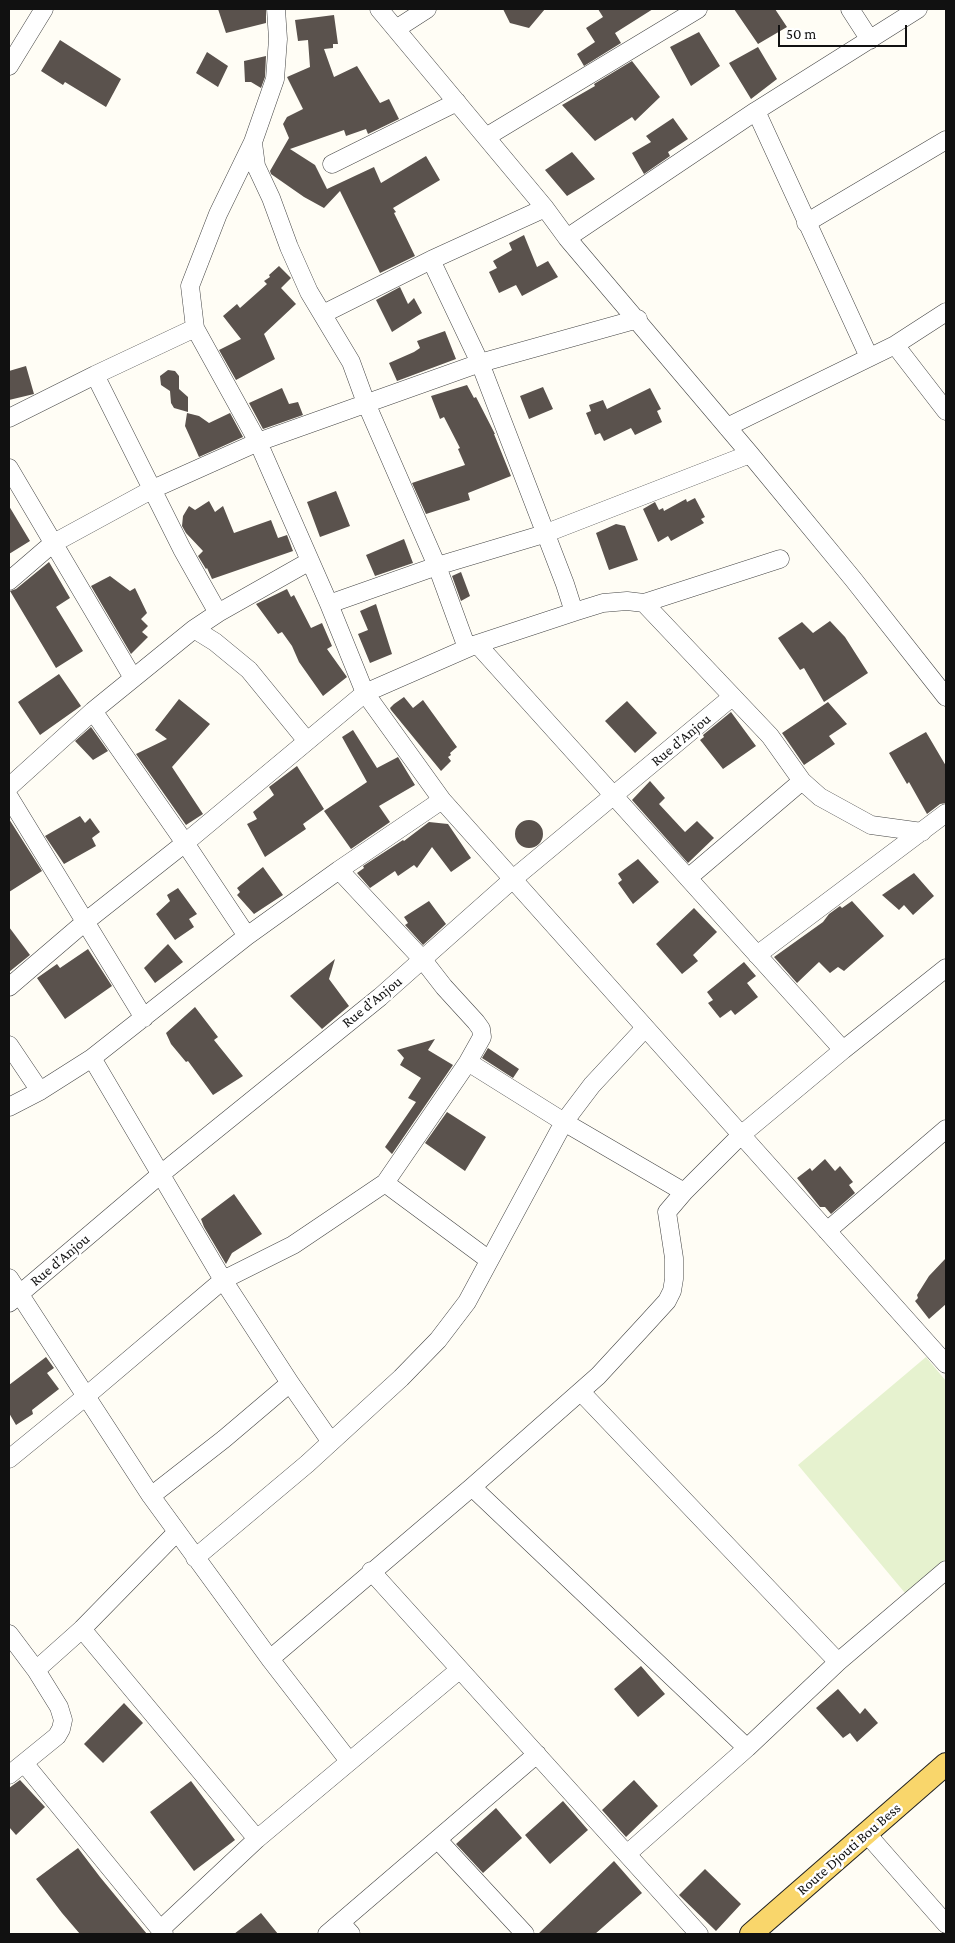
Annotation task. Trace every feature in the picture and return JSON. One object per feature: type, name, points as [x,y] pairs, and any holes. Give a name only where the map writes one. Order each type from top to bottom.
[{"type":"main road","name":"Route Djouti Bou Bess","points":[[751,1934],[946,1764]]},
{"type":"street","points":[[9,66],[44,9]]},
{"type":"street","points":[[276,9],[278,39],[275,79],[253,142],[218,214],[190,286],[195,328],[258,442],[329,604],[365,693],[442,800],[946,1364]]},
{"type":"street","points":[[379,9],[545,208],[567,238],[638,319],[750,454],[853,579],[946,697]]},
{"type":"street","points":[[396,29],[427,9]]},
{"type":"street","points":[[486,137],[698,9]]},
{"type":"street","points":[[850,9],[870,40]]},
{"type":"street","points":[[567,238],[756,111],[918,9]]},
{"type":"street","points":[[332,164],[457,102]]},
{"type":"street","points":[[756,111],[870,356]]},
{"type":"street","points":[[806,222],[946,140]]},
{"type":"street","points":[[253,142],[256,166],[309,292],[351,362],[366,403],[472,646],[614,796],[843,1050]]},
{"type":"street","points":[[323,314],[431,260],[545,208]]},
{"type":"street","points":[[431,260],[480,363],[574,612]]},
{"type":"street","points":[[727,427],[895,344],[946,312]]},
{"type":"street","points":[[9,581],[52,544],[153,489],[258,442],[480,363],[638,319]]},
{"type":"street","points":[[9,418],[195,328]]},
{"type":"street","points":[[895,344],[946,411]]},
{"type":"street","points":[[95,375],[182,549],[218,613]]},
{"type":"street","points":[[329,604],[437,566],[544,534],[750,454]]},
{"type":"street","points":[[9,468],[52,544],[133,678]]},
{"type":"street","points":[[9,987],[85,922],[185,843],[365,693],[472,646],[574,612],[603,603],[627,601],[644,603],[780,559]]},
{"type":"street","points":[[9,787],[94,711],[194,629],[218,613],[310,561]]},
{"type":"street","points":[[644,603],[770,736],[802,781],[820,797],[871,825],[922,832]]},
{"type":"street","points":[[194,629],[215,642],[249,670],[307,741]]},
{"type":"street","name":"Rue d’Anjou","points":[[14,1299],[161,1174],[424,960],[513,879],[732,697]]},
{"type":"street","points":[[94,711],[247,936]]},
{"type":"street","points":[[688,878],[802,781]]},
{"type":"street","points":[[9,797],[144,1018]]},
{"type":"street","points":[[9,1107],[40,1092],[92,1058],[247,936],[339,870],[442,800]]},
{"type":"street","points":[[757,955],[946,813]]},
{"type":"street","points":[[9,1460],[223,1280],[293,1245],[385,1183],[468,1062],[482,1037],[480,1029],[424,960],[339,870]]},
{"type":"street","points":[[270,1659],[581,1392],[667,1301],[672,1291],[674,1258],[667,1212],[684,1192],[741,1135],[946,968]]},
{"type":"street","points":[[195,1558],[331,1442],[428,1352],[458,1314],[564,1122],[592,1085],[645,1028]]},
{"type":"street","points":[[9,1045],[40,1092]]},
{"type":"street","points":[[92,1058],[223,1280],[331,1442]]},
{"type":"street","points":[[468,1062],[564,1122],[684,1192]]},
{"type":"street","points":[[827,1231],[943,1139]]},
{"type":"street","points":[[385,1183],[489,1260]]},
{"type":"street","points":[[9,1278],[14,1299],[85,1397],[151,1496],[270,1659],[349,1760]]},
{"type":"street","points":[[151,1496],[224,1439],[290,1383]]},
{"type":"street","points":[[581,1392],[838,1662]]},
{"type":"street","points":[[472,1487],[747,1748]]},
{"type":"street","points":[[36,1670],[82,1629],[177,1532]]},
{"type":"street","points":[[627,1854],[747,1748],[838,1662],[946,1570]]},
{"type":"street","points":[[371,1572],[699,1934]]},
{"type":"street","points":[[82,1629],[257,1839]]},
{"type":"street","points":[[9,1634],[36,1670],[59,1707],[63,1724],[57,1736],[9,1775]]},
{"type":"street","points":[[24,1763],[162,1931],[257,1839],[349,1760],[459,1670]]},
{"type":"street","points":[[327,1934],[346,1929],[438,1840],[536,1754]]},
{"type":"street","points":[[867,1834],[946,1924]]},
{"type":"street","points":[[438,1840],[525,1934]]},
{"type":"green space","points":[[926,1357],[946,1381],[946,1559],[905,1593],[798,1465]]},
{"type":"building","points":[[218,9],[266,9],[266,23],[226,33]]},
{"type":"building","points":[[503,9],[545,9],[529,28],[510,23]]},
{"type":"building","points":[[598,9],[653,9],[615,33],[621,43],[584,66],[577,54],[595,42],[586,28],[603,17]]},
{"type":"building","points":[[734,9],[775,9],[787,27],[758,44]]},
{"type":"building","points":[[334,15],[338,44],[333,44],[333,48],[324,49],[334,77],[357,66],[380,103],[389,99],[399,119],[368,134],[366,129],[346,136],[344,130],[290,149],[315,165],[327,189],[374,167],[381,183],[426,156],[440,180],[393,208],[415,256],[380,273],[340,191],[324,208],[304,197],[271,174],[270,171],[289,138],[283,124],[287,117],[303,109],[287,77],[310,67],[308,40],[298,41],[295,20]]},
{"type":"building","points":[[699,32],[720,66],[691,86],[670,47]]},
{"type":"building","points":[[60,40],[121,79],[106,107],[65,82],[63,85],[41,71]]},
{"type":"building","points":[[758,47],[777,79],[751,99],[729,63]]},
{"type":"building","points":[[207,52],[228,66],[218,87],[196,73]]},
{"type":"building","points":[[266,56],[265,77],[261,88],[251,82],[245,82],[244,61]]},
{"type":"building","points":[[632,61],[660,97],[635,121],[632,117],[595,141],[562,105]]},
{"type":"building","points":[[673,118],[688,139],[668,152],[670,156],[644,174],[632,153],[651,142],[646,136]]},
{"type":"building","points":[[572,152],[595,179],[567,196],[545,170]]},
{"type":"building","points":[[524,235],[537,267],[548,261],[558,277],[522,296],[516,285],[499,293],[489,272],[497,268],[493,261],[512,250],[509,243]]},
{"type":"building","points":[[279,266],[291,278],[281,288],[296,304],[264,334],[275,359],[236,380],[219,350],[241,339],[223,316],[237,304],[240,308],[267,284],[264,281]]},
{"type":"building","points":[[400,287],[408,304],[414,298],[422,313],[392,332],[376,300]]},
{"type":"building","points":[[445,331],[456,359],[397,381],[389,363],[420,348],[417,341]]},
{"type":"building","points":[[26,366],[34,394],[9,400],[9,371]]},
{"type":"building","points":[[168,370],[175,371],[179,376],[179,389],[188,397],[188,412],[174,408],[171,403],[170,391],[161,385],[160,376]]},
{"type":"building","points":[[467,385],[474,398],[476,397],[495,434],[511,476],[468,493],[470,500],[426,514],[412,483],[465,465],[458,449],[460,448],[444,417],[440,419],[431,396]]},
{"type":"building","points":[[543,387],[553,409],[529,419],[520,396]]},
{"type":"building","points":[[282,388],[289,404],[298,402],[303,415],[263,429],[249,403]]},
{"type":"building","points":[[650,388],[661,409],[657,411],[662,422],[635,435],[631,428],[604,441],[600,433],[595,435],[586,413],[591,411],[589,405],[603,400],[607,409]]},
{"type":"building","points":[[187,413],[199,416],[209,423],[230,413],[243,437],[199,457],[185,426]]},
{"type":"building","points":[[336,491],[350,526],[320,537],[307,502]]},
{"type":"building","points":[[695,498],[705,517],[701,519],[704,523],[671,541],[668,536],[658,542],[643,509],[655,502],[659,510],[663,508],[664,511],[686,499],[687,502]]},
{"type":"building","points":[[209,501],[215,512],[223,506],[234,533],[271,520],[278,538],[287,535],[293,551],[212,579],[198,556],[203,551],[182,526],[183,516],[189,506],[195,510]]},
{"type":"building","points":[[9,506],[30,541],[9,554]]},
{"type":"building","points":[[616,524],[625,526],[638,560],[609,570],[596,533]]},
{"type":"building","points":[[404,539],[413,563],[375,576],[366,555]]},
{"type":"building","points":[[49,562],[70,598],[56,607],[83,651],[56,668],[10,591],[16,589]]},
{"type":"building","points":[[461,572],[470,596],[461,601],[452,576]]},
{"type":"building","points":[[110,576],[130,591],[135,588],[147,613],[141,619],[148,626],[142,632],[148,637],[131,654],[91,586]]},
{"type":"building","points":[[287,589],[291,597],[294,595],[311,628],[322,623],[332,646],[327,649],[347,677],[323,696],[299,662],[292,646],[282,632],[278,634],[256,604]]},
{"type":"building","points":[[376,604],[392,654],[370,663],[358,634],[368,630],[360,611]]},
{"type":"building","points":[[830,621],[845,637],[868,673],[824,702],[804,668],[800,670],[778,638],[802,622],[813,633]]},
{"type":"building","points":[[59,674],[81,706],[40,735],[18,702]]},
{"type":"building","points":[[404,697],[413,708],[423,700],[457,747],[448,757],[451,761],[441,771],[390,708]]},
{"type":"building","points":[[179,699],[210,724],[172,767],[203,814],[186,825],[136,754],[167,739],[155,730]]},
{"type":"building","points":[[627,701],[657,733],[635,753],[605,721]]},
{"type":"building","points":[[828,702],[847,724],[829,736],[835,744],[804,765],[782,733]]},
{"type":"building","points":[[731,712],[756,746],[723,769],[700,740],[704,737],[703,735]]},
{"type":"building","points":[[91,727],[108,751],[93,760],[75,741]]},
{"type":"building","points":[[353,730],[377,768],[398,757],[415,785],[379,806],[390,822],[351,849],[324,811],[367,782],[342,737]]},
{"type":"building","points":[[926,732],[946,766],[946,803],[940,804],[927,814],[909,782],[907,784],[889,753]]},
{"type":"building","points":[[297,766],[324,809],[303,824],[306,829],[265,857],[247,824],[257,819],[253,812],[274,795],[269,787]]},
{"type":"building","points":[[650,781],[665,798],[659,804],[685,832],[697,821],[714,838],[688,863],[632,800]]},
{"type":"building","points":[[80,816],[85,823],[90,818],[100,832],[92,838],[96,846],[64,864],[45,836]]},
{"type":"building","points":[[9,819],[42,871],[9,892]]},
{"type":"building","points":[[529,820],[539,824],[543,834],[539,844],[529,848],[519,844],[515,834],[519,824]]},
{"type":"building","points":[[429,822],[448,824],[471,858],[451,872],[432,847],[417,868],[414,865],[398,876],[395,871],[370,888],[357,873],[364,868],[363,866],[404,841]]},
{"type":"building","points":[[638,859],[659,882],[633,904],[618,883],[622,880],[618,874]]},
{"type":"building","points":[[263,867],[283,895],[254,914],[237,895],[240,892],[237,888]]},
{"type":"building","points":[[914,873],[934,896],[913,915],[904,905],[899,910],[882,895]]},
{"type":"building","points":[[178,888],[197,914],[189,919],[194,927],[175,940],[156,914],[170,901],[167,895]]},
{"type":"building","points":[[429,901],[446,924],[423,945],[405,925],[408,923],[404,917]]},
{"type":"building","points":[[852,901],[884,936],[844,971],[838,967],[830,973],[819,962],[797,983],[774,957],[823,922],[829,914],[840,906],[842,908]]},
{"type":"building","points":[[694,908],[717,932],[693,955],[698,961],[682,974],[656,944]]},
{"type":"building","points":[[9,927],[30,955],[9,972]]},
{"type":"building","points":[[168,944],[183,962],[155,983],[144,968]]},
{"type":"building","points":[[88,949],[112,986],[65,1019],[37,978],[57,964],[60,968]]},
{"type":"building","points":[[335,959],[329,979],[349,1006],[322,1029],[290,996]]},
{"type":"building","points":[[744,962],[756,976],[747,983],[758,997],[735,1015],[731,1010],[720,1018],[708,1003],[713,1000],[707,992]]},
{"type":"building","points":[[195,1007],[218,1037],[214,1040],[243,1076],[213,1095],[188,1061],[186,1062],[171,1044],[166,1033]]},
{"type":"building","points":[[435,1039],[428,1050],[453,1065],[392,1154],[385,1147],[416,1102],[408,1098],[421,1078],[400,1065],[404,1058],[397,1050]]},
{"type":"building","points":[[488,1048],[519,1069],[513,1078],[482,1058]]},
{"type":"building","points":[[447,1112],[486,1137],[465,1171],[425,1143]]},
{"type":"building","points":[[825,1159],[835,1171],[840,1166],[853,1182],[849,1185],[855,1193],[831,1214],[825,1207],[820,1207],[797,1178],[810,1168],[812,1171]]},
{"type":"building","points":[[234,1194],[262,1234],[232,1253],[226,1264],[201,1219]]},
{"type":"building","points":[[946,1258],[946,1304],[929,1319],[915,1301],[929,1276]]},
{"type":"building","points":[[46,1357],[54,1368],[47,1373],[59,1389],[32,1410],[33,1414],[16,1425],[9,1413],[9,1385]]},
{"type":"building","points":[[641,1666],[665,1694],[638,1717],[614,1689]]},
{"type":"building","points":[[838,1689],[860,1714],[865,1708],[878,1723],[857,1742],[850,1733],[843,1738],[816,1708]]},
{"type":"building","points":[[124,1703],[143,1723],[103,1763],[84,1744]]},
{"type":"building","points":[[20,1780],[45,1807],[16,1835],[9,1827],[9,1788]]},
{"type":"building","points":[[634,1780],[658,1806],[626,1837],[602,1810]]},
{"type":"building","points":[[191,1781],[235,1840],[194,1871],[150,1812]]},
{"type":"building","points":[[563,1801],[588,1830],[550,1864],[525,1835]]},
{"type":"building","points":[[496,1808],[522,1838],[483,1873],[456,1844]]},
{"type":"building","points":[[78,1848],[147,1934],[80,1934],[62,1913],[36,1879]]},
{"type":"building","points":[[614,1861],[642,1893],[595,1934],[538,1934]]},
{"type":"building","points":[[705,1869],[741,1904],[716,1931],[679,1895]]},
{"type":"building","points":[[261,1913],[278,1934],[234,1934]]}]
